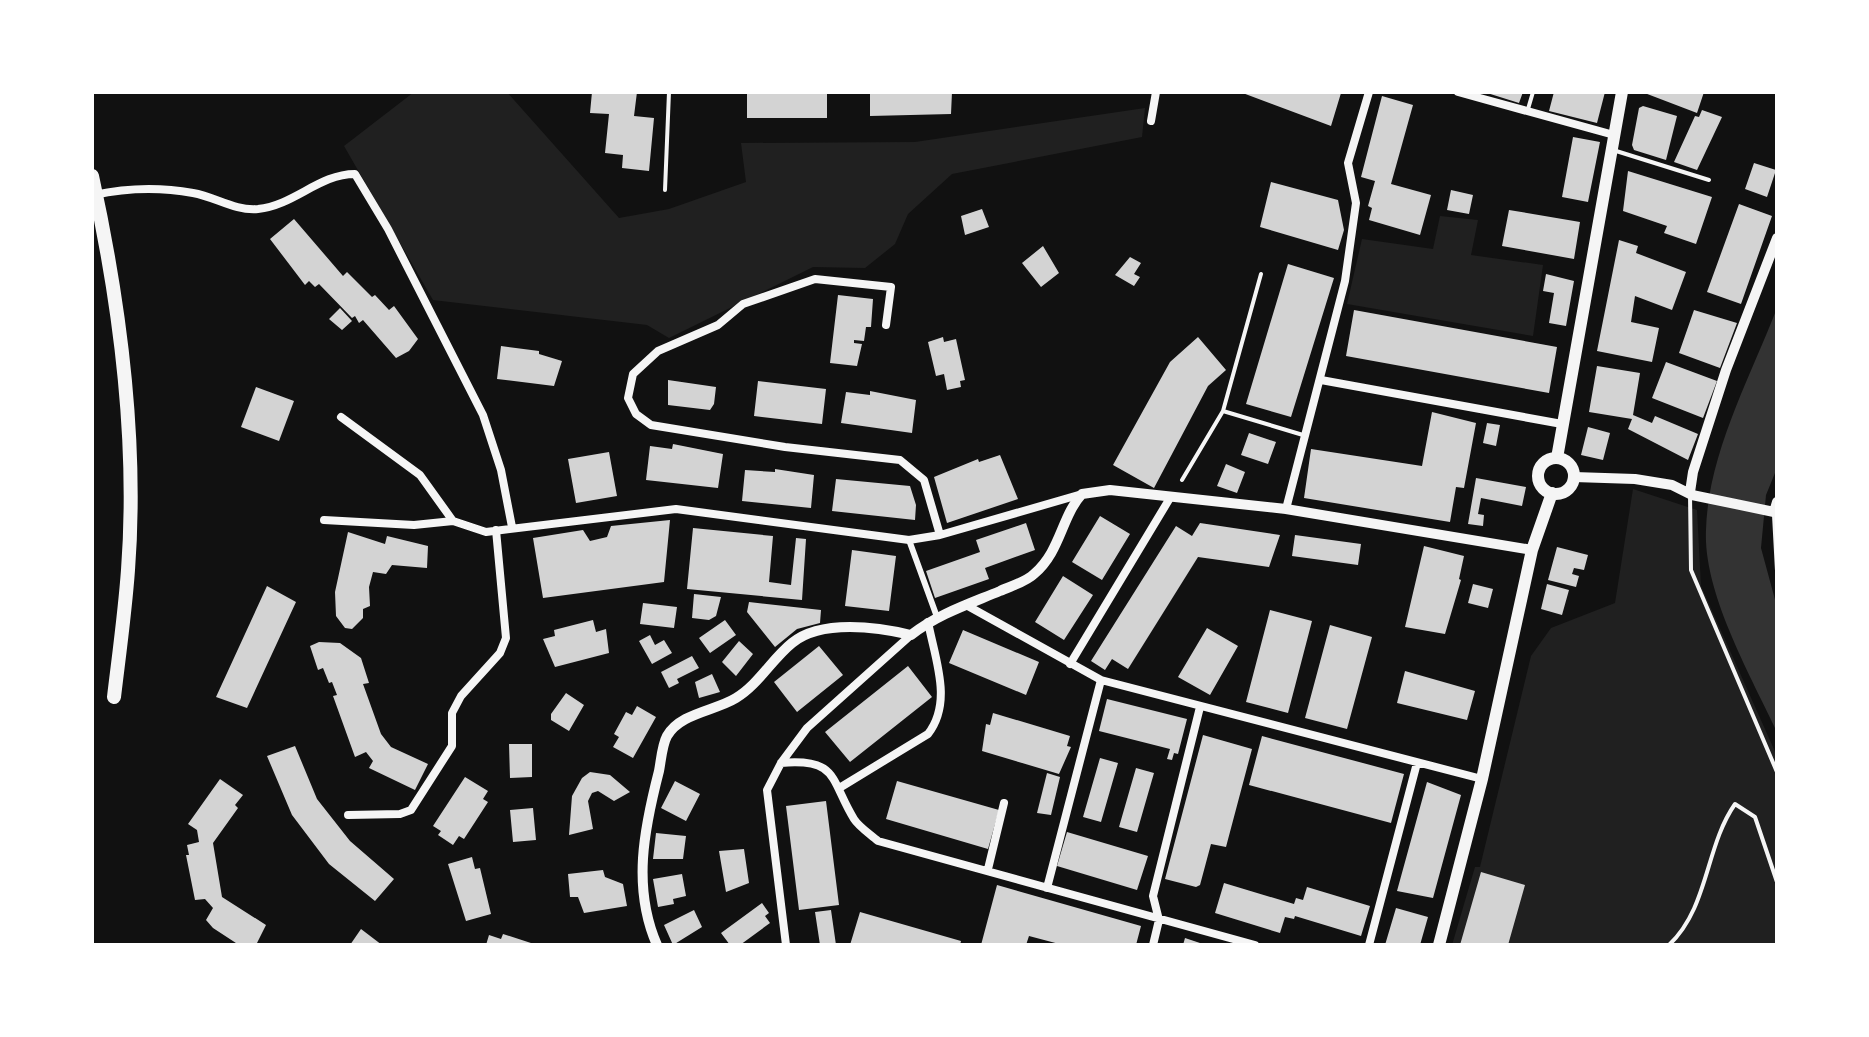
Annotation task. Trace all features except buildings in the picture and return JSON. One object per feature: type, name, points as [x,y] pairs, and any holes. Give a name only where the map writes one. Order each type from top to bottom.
[{"type":"highway","points":[[92,176],[119,321],[129,449],[128,568],[114,697]]},
{"type":"main road","points":[[1557,458],[1622,92]]},
{"type":"main road","points":[[1557,458],[1571,466],[1574,477],[1566,490],[1552,493],[1540,481],[1540,470],[1546,461],[1557,458]]},
{"type":"main road","points":[[1439,945],[1482,779],[1532,550],[1552,493]]},
{"type":"street","points":[[1151,121],[1156,92]]},
{"type":"street","points":[[1286,509],[1345,281],[1356,203],[1348,163],[1369,92]]},
{"type":"street","points":[[1458,92],[1614,135]]},
{"type":"street","points":[[92,195],[126,188],[192,193],[237,209],[260,209],[291,201],[335,174],[355,174],[388,229],[483,415],[501,470],[512,527]]},
{"type":"street","points":[[1691,494],[1693,472],[1726,370],[1777,238]]},
{"type":"street","points":[[886,325],[891,287],[815,279],[743,304],[718,325],[658,351],[633,374],[628,398],[636,414],[651,425],[785,447],[900,460],[924,480],[940,535]]},
{"type":"street","points":[[1321,380],[1562,424]]},
{"type":"street","points":[[341,417],[420,475],[453,521]]},
{"type":"street","points":[[1574,477],[1635,479],[1691,494],[1776,507]]},
{"type":"street","points":[[324,520],[414,525],[453,521],[486,532],[676,509],[909,540],[940,535],[1082,494],[1110,490],[1286,509],[1532,550]]},
{"type":"street","points":[[786,945],[767,790],[781,763],[807,728],[932,619],[1032,577],[1048,561],[1065,529],[1073,504],[1082,494]]},
{"type":"street","points":[[1070,664],[1170,498]]},
{"type":"street","points":[[348,815],[400,814],[411,810],[452,746],[452,713],[461,696],[500,653],[506,638],[496,530]]},
{"type":"street","points":[[841,787],[928,734],[938,720],[943,701],[932,619],[909,540]]},
{"type":"street","points":[[966,605],[1101,680],[1482,779]]},
{"type":"street","points":[[657,945],[642,881],[643,850],[668,735],[685,719],[715,710],[739,697],[795,641],[822,629],[889,630],[911,635]]},
{"type":"street","points":[[1047,888],[1101,680]]},
{"type":"street","points":[[1153,945],[1159,920],[1153,896],[1200,707]]},
{"type":"street","points":[[781,763],[806,761],[828,772],[841,787],[855,820],[878,841],[1254,945]]},
{"type":"street","points":[[1369,945],[1417,763]]},
{"type":"street","points":[[988,869],[1004,803]]},
{"type":"lane","points":[[665,190],[669,92]]},
{"type":"lane","points":[[1527,111],[1533,92]]},
{"type":"lane","points":[[1611,150],[1709,180]]},
{"type":"lane","points":[[1182,480],[1223,411],[1261,274]]},
{"type":"lane","points":[[1223,411],[1306,436]]},
{"type":"lane","points":[[1691,494],[1691,570],[1777,772]]},
{"type":"lane","points":[[1776,507],[1777,571]]},
{"type":"lane","points":[[1669,945],[1680,935],[1700,897],[1726,818],[1735,804],[1755,817],[1777,882]]},
{"type":"shaded area","points":[[414,92],[507,92],[619,218],[669,209],[746,182],[741,143],[915,142],[1145,108],[1142,137],[952,174],[908,214],[895,244],[865,268],[813,267],[669,338],[647,325],[433,300],[344,146]]},
{"type":"shaded area","points":[[1440,216],[1478,220],[1471,255],[1543,265],[1533,336],[1347,304],[1362,239],[1433,249]]},
{"type":"shaded area","points":[[1777,308],[1777,468],[1766,495],[1761,548],[1777,607],[1777,732],[1720,607],[1707,554],[1706,530],[1714,473],[1722,445]]},
{"type":"shaded area","points":[[1633,489],[1697,510],[1701,586],[1777,756],[1777,945],[1452,945],[1475,867],[1480,867],[1531,656],[1551,628],[1615,603]]}]
